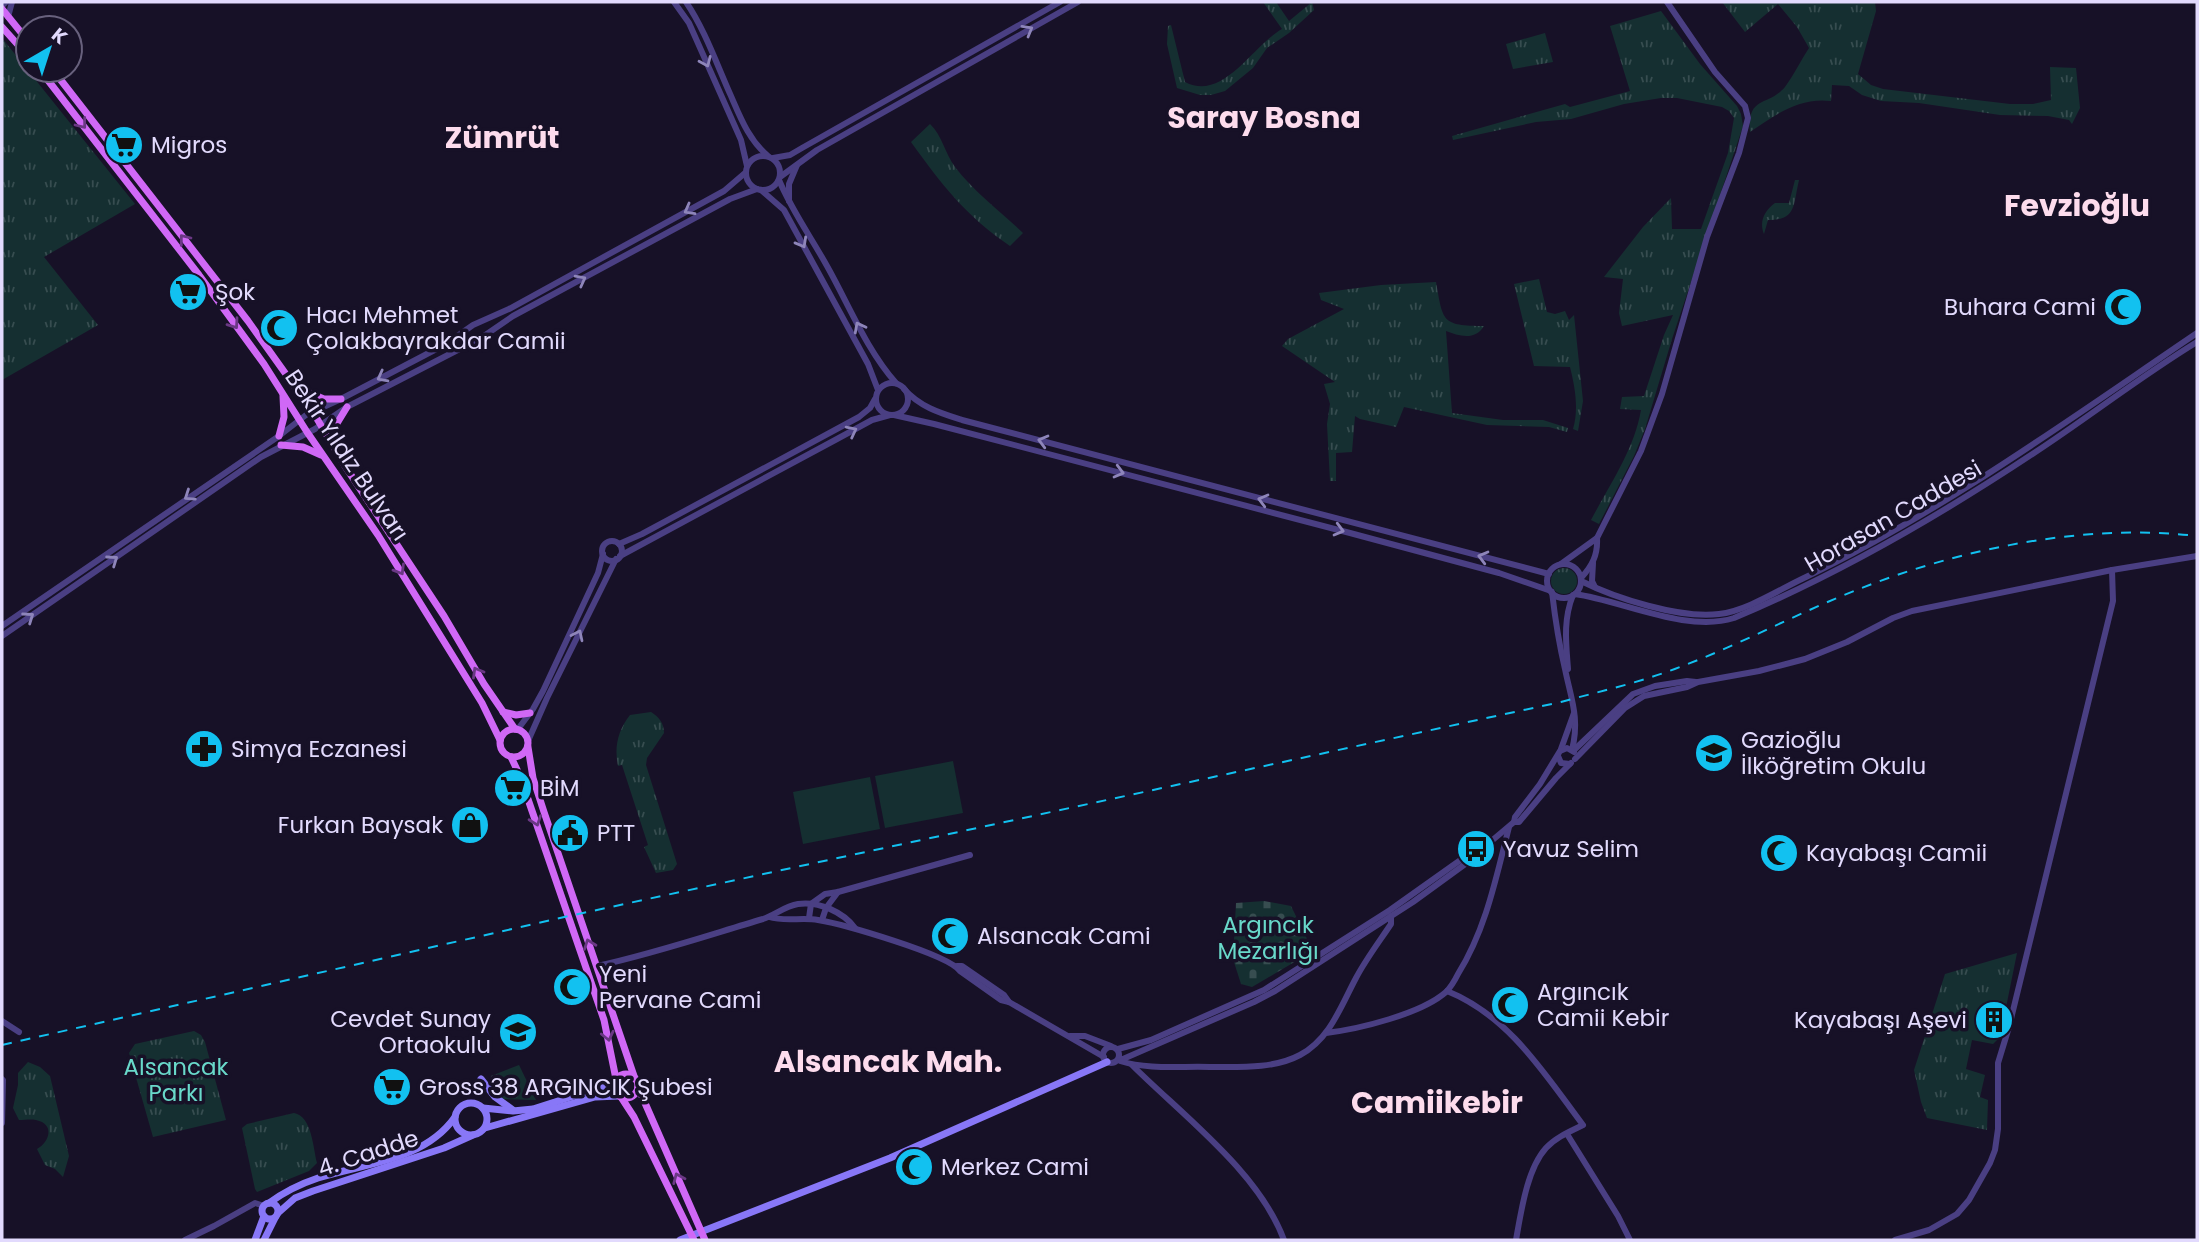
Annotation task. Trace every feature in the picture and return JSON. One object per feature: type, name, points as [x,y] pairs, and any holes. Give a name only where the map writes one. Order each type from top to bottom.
[{"type":"main road","points":[[2,7],[14,24]]},
{"type":"main road","name":"Bekir Yıldız Bulvarı","points":[[51,84],[199,275],[264,365],[299,421],[378,535],[476,692],[500,740]]},
{"type":"main road","name":"Bekir Yıldız Bulvarı","points":[[64,84],[248,321],[313,412],[484,684],[516,729]]},
{"type":"main road","points":[[293,386],[324,399],[341,399]]},
{"type":"main road","points":[[279,436],[284,417],[283,396]]},
{"type":"main road","points":[[335,449],[336,425],[346,407]]},
{"type":"main road","points":[[281,445],[303,447],[322,455]]},
{"type":"main road","points":[[502,711],[516,715],[530,713]]},
{"type":"main road","points":[[693,1238],[634,1117],[615,1091],[604,1020],[520,776],[510,757],[503,752],[500,740],[506,732],[516,729],[526,735],[533,778],[636,1083],[703,1237]]},
{"type":"main road","points":[[510,757],[523,755],[528,744]]},
{"type":"main road","points":[[680,1240],[703,1237],[890,1158],[1105,1060]]},
{"type":"main road","points":[[625,1074],[636,1083],[632,1096],[595,1097],[485,1128],[473,1135],[466,1134],[456,1125],[455,1117],[466,1104],[513,1111],[540,1107],[615,1081],[625,1074]]},
{"type":"main road","points":[[481,1079],[495,1097],[513,1111]]},
{"type":"main road","points":[[483,1108],[487,1118],[485,1128]]},
{"type":"main road","name":"4. Cadde","points":[[266,1205],[317,1178],[419,1149],[439,1136],[455,1117]]},
{"type":"main road","name":"4. Cadde","points":[[264,1240],[277,1215],[295,1198],[444,1148],[473,1135]]},
{"type":"main road","points":[[255,1240],[266,1205],[277,1206],[277,1215],[269,1219],[264,1216]]},
{"type":"street","points":[[2,7],[6,2]]},
{"type":"street","points":[[8,17],[12,2]]},
{"type":"street","points":[[674,2],[689,23],[741,140],[749,183],[784,210],[868,364],[878,390]]},
{"type":"street","points":[[685,2],[704,34],[746,129],[756,144],[779,166],[779,178],[789,203],[827,266],[863,335],[881,365],[914,400],[925,407],[962,420],[1549,575]]},
{"type":"street","points":[[2,626],[313,412],[446,344],[473,325],[509,309],[724,191],[754,158],[790,155],[1060,2]]},
{"type":"street","points":[[2,636],[281,445],[321,425],[346,407],[481,338],[513,316],[730,199],[771,188],[779,178],[817,150],[1078,2]]},
{"type":"street","points":[[1596,589],[1592,581],[1597,538],[1641,451],[1662,394],[1707,237],[1739,153],[1747,121],[1745,106],[1715,72],[1667,2]]},
{"type":"street","points":[[789,203],[789,184],[799,162]]},
{"type":"street","points":[[483,320],[489,333]]},
{"type":"street","points":[[473,325],[481,338]]},
{"type":"street","name":"Horasan Caddesi","points":[[1581,580],[1596,589],[1681,613],[1714,615],[1739,609],[1840,560],[1924,512],[2069,421],[2197,333]]},
{"type":"street","name":"Horasan Caddesi","points":[[1574,594],[1684,620],[1718,622],[1734,618],[1843,568],[1916,527],[2032,455],[2197,342]]},
{"type":"street","points":[[516,729],[530,713],[598,573],[603,548],[607,543],[618,544],[642,534],[859,418],[870,408],[878,390],[886,384],[896,383]]},
{"type":"street","points":[[603,554],[608,560],[618,558],[837,439],[872,421],[903,411],[908,398],[904,389]]},
{"type":"street","points":[[875,399],[881,411],[892,415],[1499,573],[1561,597],[1574,594]]},
{"type":"street","points":[[1573,761],[1575,708],[1548,583],[1554,567],[1597,538]]},
{"type":"street","points":[[528,744],[547,698],[618,558],[621,550],[618,544]]},
{"type":"street","points":[[769,917],[816,919],[935,954],[957,966],[1001,1000],[1009,1002],[1113,1063],[1254,1002],[1391,916],[1479,854],[1511,825],[1519,822],[1573,761],[1633,702],[1648,694],[1805,659],[1912,611],[2112,570],[2197,556]]},
{"type":"street","points":[[1569,685],[1565,626],[1567,613],[1581,580],[1594,561]]},
{"type":"street","points":[[1560,564],[1574,567],[1581,580]]},
{"type":"street","points":[[1895,1240],[1929,1230],[1957,1214],[1969,1200],[1994,1150],[1998,1129],[1998,1063],[2010,1027],[2113,601],[2112,570]]},
{"type":"street","points":[[1573,750],[1624,701],[1638,692],[1661,685],[1698,682]]},
{"type":"street","points":[[1326,1033],[1389,1019],[1425,1005],[1447,991],[1468,957],[1480,930],[1511,825],[1559,753],[1575,708]]},
{"type":"street","points":[[1576,727],[1590,736]]},
{"type":"street","points":[[1559,753],[1565,748],[1573,750]]},
{"type":"street","points":[[1559,753],[1560,761],[1564,764],[1573,761]]},
{"type":"street","points":[[1105,1060],[1104,1051],[1151,1040],[1264,990],[1390,910],[1476,849],[1482,849]]},
{"type":"street","points":[[811,904],[825,894],[970,855]]},
{"type":"street","points":[[816,919],[823,907],[838,892]]},
{"type":"street","points":[[597,967],[769,917],[793,905],[811,904],[823,907],[847,918],[856,930]]},
{"type":"street","points":[[811,904],[816,919]]},
{"type":"street","points":[[1118,1060],[1132,1065],[1242,1067],[1298,1056],[1326,1033],[1357,976],[1391,924],[1391,916]]},
{"type":"street","points":[[1447,991],[1489,1014],[1517,1039],[1583,1125],[1550,1144],[1539,1158],[1525,1196],[1516,1240]]},
{"type":"street","points":[[2,1021],[19,1032]]},
{"type":"street","points":[[1068,1036],[1085,1036],[1115,1048]]},
{"type":"street","points":[[1115,1048],[1118,1060]]},
{"type":"street","points":[[1132,1065],[1233,1162],[1265,1205],[1284,1240]]},
{"type":"street","points":[[2,1079],[2,1124]]},
{"type":"street","points":[[1567,1134],[1630,1240]]},
{"type":"street","points":[[185,1240],[256,1203],[266,1205]]},
{"type":"green space","points":[[1263,2],[1276,2],[1289,21],[1312,2],[1314,10],[1289,33],[1267,48],[1253,68],[1225,91],[1200,95],[1177,88],[1167,44],[1168,26],[1171,25],[1185,82],[1199,86],[1212,85],[1224,79],[1282,29]]},
{"type":"green space","points":[[1722,2],[1875,2],[1876,11],[1858,74],[1871,85],[1883,89],[2010,104],[2033,104],[2051,100],[2050,67],[2076,68],[2080,108],[2072,124],[2069,120],[2048,116],[2000,115],[1919,103],[1881,101],[1862,95],[1849,86],[1832,85],[1831,101],[1819,100],[1798,105],[1750,132],[1750,120],[1755,107],[1785,87],[1809,48],[1797,27],[1778,4],[1745,32]]},
{"type":"green space","points":[[1661,11],[1700,64],[1737,106],[1743,126],[1645,429],[1599,524],[1591,520],[1627,453],[1641,410],[1620,409],[1622,397],[1644,396],[1673,315],[1622,326],[1619,313],[1623,279],[1604,277],[1643,227],[1671,198],[1672,229],[1701,229],[1728,153],[1734,118],[1722,107],[1677,98],[1661,98],[1624,104],[1571,119],[1536,122],[1453,140],[1452,136],[1565,104],[1570,107],[1630,91],[1610,26]]},
{"type":"green space","points":[[1545,33],[1553,62],[1513,69],[1506,44]]},
{"type":"green space","points":[[2,38],[14,53],[14,84],[39,84],[135,204],[44,257],[98,325],[2,380]]},
{"type":"green space","points":[[930,124],[962,176],[1023,233],[1010,246],[980,223],[956,199],[911,142]]},
{"type":"green space","points":[[1795,180],[1799,180],[1792,209],[1784,217],[1768,220],[1764,234],[1762,221],[1765,213],[1775,203],[1789,203]]},
{"type":"green space","points":[[1539,279],[1547,312],[1555,314],[1565,311],[1569,320],[1574,315],[1583,401],[1578,431],[1573,429],[1576,406],[1570,367],[1534,366],[1514,284]]},
{"type":"green space","points":[[1436,282],[1440,305],[1446,319],[1459,325],[1484,326],[1471,335],[1461,336],[1446,331],[1452,413],[1503,420],[1543,420],[1568,428],[1567,432],[1549,427],[1487,425],[1404,407],[1396,427],[1355,416],[1352,452],[1336,453],[1336,481],[1330,481],[1327,424],[1330,404],[1324,384],[1335,382],[1282,346],[1288,339],[1344,309],[1321,300],[1319,293],[1381,285]]},
{"type":"green space","points":[[1564,568],[1574,571],[1577,581],[1574,591],[1564,594],[1554,591],[1551,581],[1554,571]]},
{"type":"green space","points":[[651,712],[660,721],[664,733],[647,758],[646,765],[677,864],[673,870],[656,873],[644,847],[648,845],[622,765],[618,766],[616,752],[622,727],[630,715]]},
{"type":"green space","points":[[953,761],[963,813],[885,828],[875,776]]},
{"type":"green space","points":[[870,777],[880,829],[803,844],[793,792]]},
{"type":"green space","name":"Argıncık Mezarlığı","points":[[1264,901],[1291,906],[1313,951],[1252,987],[1241,984],[1233,959],[1236,903]]},
{"type":"green space","points":[[2017,953],[2000,1037],[1993,1044],[1972,1040],[1966,1069],[1985,1075],[1980,1097],[1988,1100],[1987,1130],[1927,1118],[1914,1070],[1945,974]]},
{"type":"green space","name":"Alsancak Parkı","points":[[194,1031],[201,1035],[205,1042],[226,1120],[153,1137],[129,1053],[135,1044]]},
{"type":"green space","points":[[28,1062],[40,1067],[50,1076],[69,1156],[63,1177],[55,1169],[45,1165],[37,1149],[47,1138],[46,1125],[36,1120],[19,1120],[13,1108],[18,1073]]},
{"type":"green space","points":[[519,1065],[536,1100],[500,1099],[487,1093],[491,1076]]},
{"type":"green space","points":[[294,1113],[300,1115],[308,1126],[317,1163],[309,1171],[257,1192],[242,1128],[247,1124]]},
{"type":"railway","points":[[2,1045],[569,916],[1561,702],[1669,671],[1859,589],[1899,574],[1982,551],[2069,536],[2112,533],[2197,536]]},
{"type":"place","name":"Migros","points":[[124,145]]},
{"type":"place","name":"Şok","points":[[188,292]]},
{"type":"place","name":"Buhara Cami","points":[[2123,307]]},
{"type":"place","name":"Hacı Mehmet Çolakbayrakdar Camii","points":[[279,328]]},
{"type":"place","name":"Simya Eczanesi","points":[[204,749]]},
{"type":"place","name":"Gazioğlu İlköğretim Okulu","points":[[1714,753]]},
{"type":"place","name":"BİM","points":[[513,788]]},
{"type":"place","name":"Furkan Baysak","points":[[470,825]]},
{"type":"place","name":"PTT","points":[[570,833]]},
{"type":"place","name":"Yavuz Selim","points":[[1476,849]]},
{"type":"place","name":"Kayabaşı Camii","points":[[1779,853]]},
{"type":"place","name":"Alsancak Cami","points":[[950,936]]},
{"type":"place","name":"Yeni Pervane Cami","points":[[572,987]]},
{"type":"place","name":"Argıncık Camii Kebir","points":[[1510,1005]]},
{"type":"place","name":"Kayabaşı Aşevi","points":[[1994,1020]]},
{"type":"place","name":"Cevdet Sunay Ortaokulu","points":[[518,1032]]},
{"type":"place","name":"Gross 38 ARGINCIK Şubesi","points":[[392,1087]]},
{"type":"place","name":"Merkez Cami","points":[[914,1167]]},
{"type":"district","name":"Saray Bosna","points":[[1264,117]]},
{"type":"district","name":"Zümrüt","points":[[502,137]]},
{"type":"district","name":"Fevzioğlu","points":[[2077,205]]},
{"type":"district","name":"Alsancak Mah.","points":[[888,1061]]},
{"type":"district","name":"Camiikebir","points":[[1437,1102]]}]
